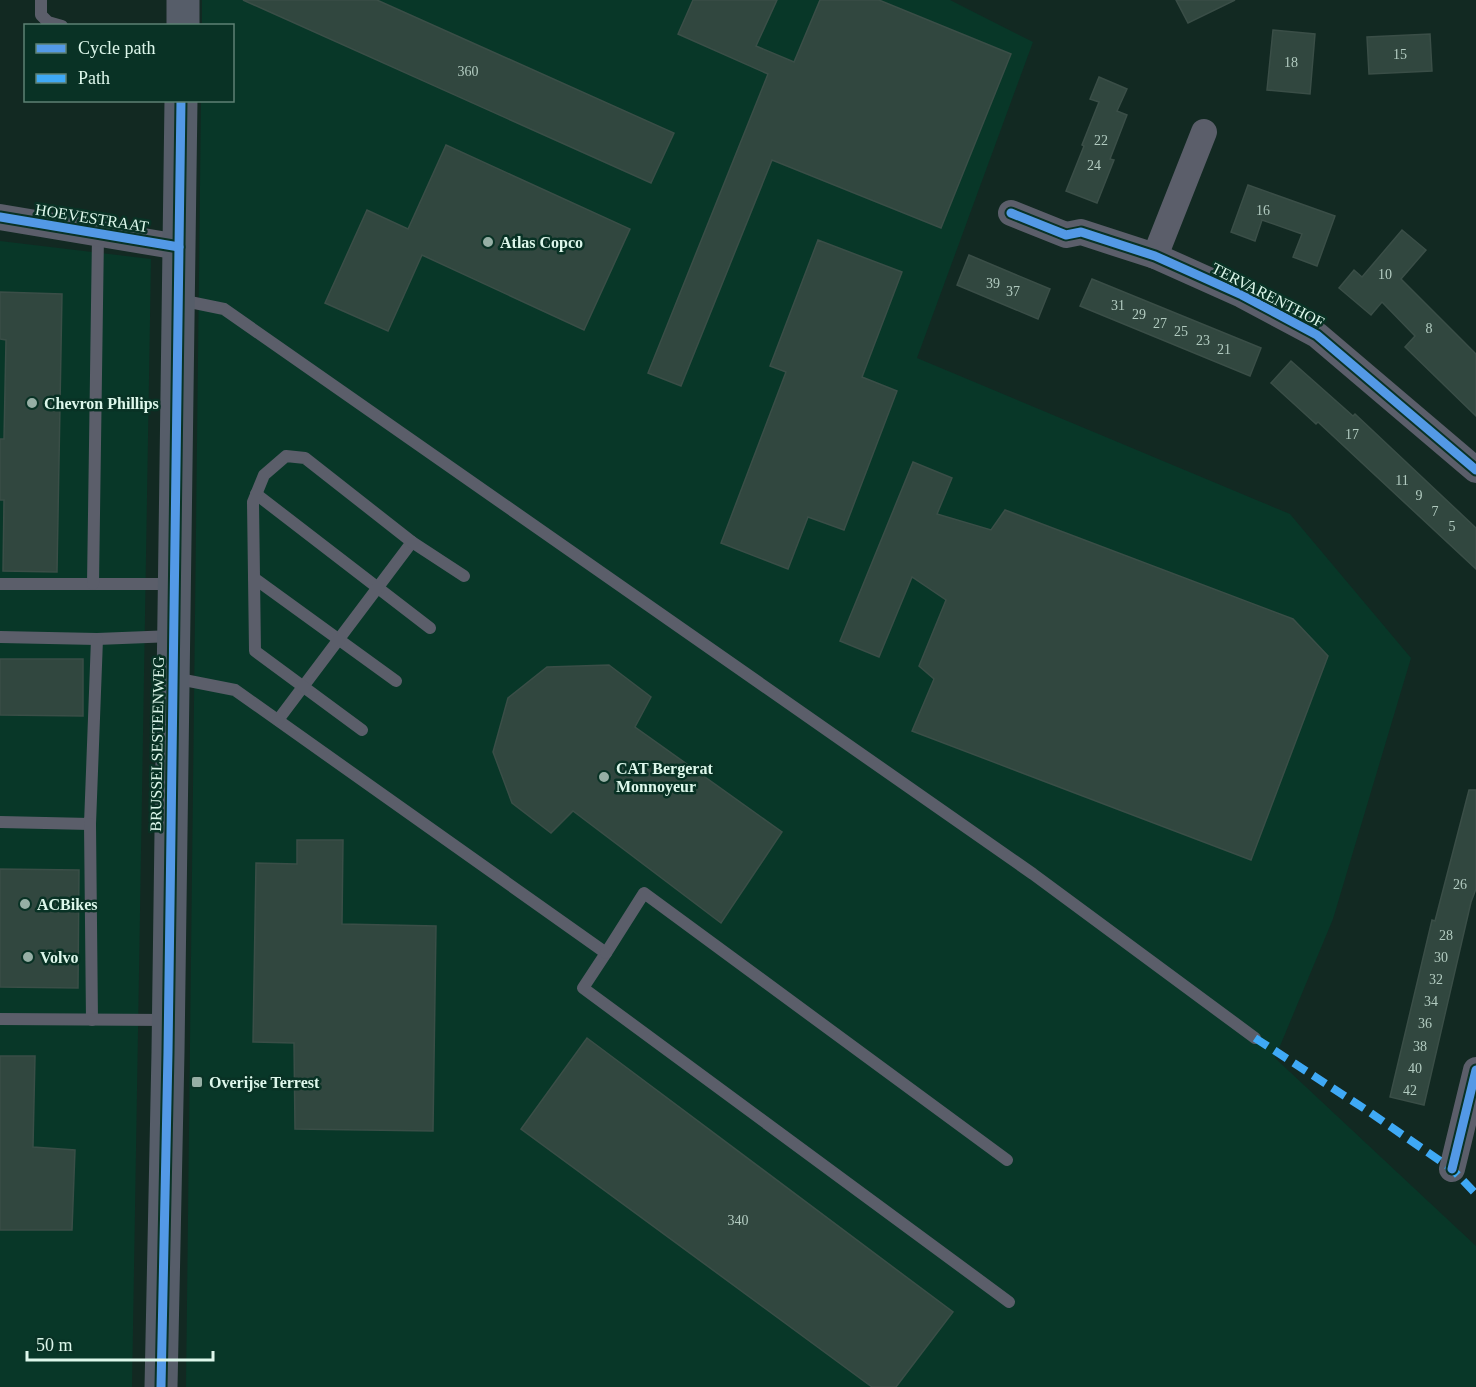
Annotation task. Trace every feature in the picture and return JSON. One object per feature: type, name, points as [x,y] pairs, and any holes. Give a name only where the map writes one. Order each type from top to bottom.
[{"type":"main road","points":[[183,0],[183,24]]},
{"type":"main road","name":"BRUSSELSESTEENWEG","points":[[161,1387],[181,102]]},
{"type":"street","points":[[1155,256],[1204,132]]},
{"type":"street","name":"TERVARENTHOF","points":[[1011,213],[1066,234],[1081,232],[1155,256],[1242,296],[1317,335],[1476,470]]},
{"type":"street","name":"HOEVESTRAAT","points":[[0,217],[179,247]]},
{"type":"street","points":[[1452,1169],[1476,1070]]},
{"type":"lane","points":[[41,0],[41,15],[48,22],[55,24]]},
{"type":"lane","points":[[93,584],[98,235]]},
{"type":"lane","points":[[178,299],[224,309],[1033,874],[1255,1038]]},
{"type":"lane","points":[[362,730],[255,651],[252,502],[264,475],[286,456],[305,458],[412,542],[464,576]]},
{"type":"lane","points":[[256,494],[430,628]]},
{"type":"lane","points":[[278,720],[412,542]]},
{"type":"lane","points":[[254,578],[396,681]]},
{"type":"lane","points":[[0,584],[174,584]]},
{"type":"lane","points":[[0,637],[97,639],[173,636]]},
{"type":"lane","points":[[92,1020],[90,824],[97,639]]},
{"type":"lane","points":[[173,678],[235,690],[606,953]]},
{"type":"lane","points":[[0,822],[90,824]]},
{"type":"lane","points":[[1007,1160],[644,893],[583,988],[1009,1302]]},
{"type":"lane","points":[[0,1019],[168,1020]]},
{"type":"shaded area","points":[[202,0],[950,0],[1033,42],[917,358],[1290,514],[1411,658],[1333,919],[1275,1058],[1476,1246],[1476,1387],[186,1387],[201,102],[234,102],[234,24],[202,24]]},
{"type":"shaded area","points":[[0,241],[151,259],[132,1387],[0,1387]]},
{"type":"building","points":[[243,0],[377,0],[674,133],[651,183]]},
{"type":"building","points":[[693,0],[777,0],[756,46],[794,62],[820,0],[879,0],[1011,54],[941,228],[772,160],[681,386],[648,373],[768,74],[678,34]]},
{"type":"building","points":[[1176,0],[1235,0],[1188,23]]},
{"type":"building","points":[[1273,30],[1315,34],[1310,94],[1267,90]]},
{"type":"building","points":[[1430,34],[1432,71],[1369,74],[1367,37]]},
{"type":"building","points":[[1099,77],[1127,89],[1117,111],[1127,115],[1110,159],[1114,160],[1097,203],[1066,191],[1099,102],[1090,99]]},
{"type":"building","name":"Atlas Copco","points":[[446,145],[630,229],[584,330],[422,255],[388,331],[325,303],[367,210],[408,229]]},
{"type":"building","points":[[1248,185],[1335,216],[1317,266],[1293,257],[1302,234],[1262,220],[1255,241],[1231,232]]},
{"type":"building","points":[[1402,230],[1426,250],[1401,279],[1476,354],[1476,416],[1405,347],[1415,336],[1382,302],[1371,315],[1339,288],[1354,270],[1362,277]]},
{"type":"building","points":[[818,240],[902,272],[862,377],[897,391],[844,530],[808,517],[788,569],[721,543],[786,372],[770,366]]},
{"type":"building","points":[[969,255],[1050,289],[1038,319],[957,285]]},
{"type":"building","points":[[1092,279],[1261,348],[1250,376],[1080,306]]},
{"type":"building","name":"Chevron Phillips","points":[[0,292],[62,294],[57,572],[3,571],[4,500],[0,500],[0,439],[4,439],[6,340],[0,339]]},
{"type":"building","points":[[1291,361],[1353,416],[1355,414],[1476,528],[1476,569],[1318,422],[1316,424],[1271,383]]},
{"type":"building","points":[[913,462],[952,478],[937,514],[991,530],[1005,510],[1293,619],[1328,656],[1251,860],[912,731],[934,679],[919,666],[946,600],[912,577],[879,657],[840,641]]},
{"type":"building","points":[[0,659],[83,659],[83,716],[0,715]]},
{"type":"building","name":"CAT Bergerat Monnoyeur","points":[[609,665],[651,697],[635,727],[782,832],[721,923],[573,811],[551,833],[512,803],[493,752],[508,698],[547,667]]},
{"type":"building","points":[[1469,790],[1476,790],[1476,889],[1471,902],[1424,1105],[1390,1097],[1432,920],[1435,921]]},
{"type":"building","points":[[297,840],[343,840],[342,924],[436,926],[433,1131],[295,1129],[294,1043],[253,1042],[256,863],[297,864]]},
{"type":"building","points":[[0,869],[79,870],[78,988],[0,987]]},
{"type":"building","points":[[587,1038],[953,1312],[896,1387],[872,1387],[521,1129]]},
{"type":"building","points":[[0,1056],[35,1056],[33,1147],[75,1150],[72,1230],[0,1230]]},
{"type":"marked path","points":[[1255,1038],[1452,1169],[1476,1194]]},
{"type":"cycle path","points":[[161,1387],[181,102]]},
{"type":"cycle path","points":[[1011,213],[1066,235],[1081,232],[1155,256],[1242,295],[1317,335],[1476,470]]},
{"type":"cycle path","points":[[0,217],[179,247]]},
{"type":"cycle path","points":[[1452,1169],[1476,1070]]},
{"type":"place","name":"Atlas Copco","points":[[488,242]]},
{"type":"place","name":"Chevron Phillips","points":[[32,403]]},
{"type":"place","name":"CAT Bergerat Monnoyeur","points":[[604,777]]},
{"type":"place","name":"ACBikes","points":[[25,904]]},
{"type":"place","name":"Volvo","points":[[28,957]]},
{"type":"place","name":"Overijse Terrest","points":[[197,1082]]}]
